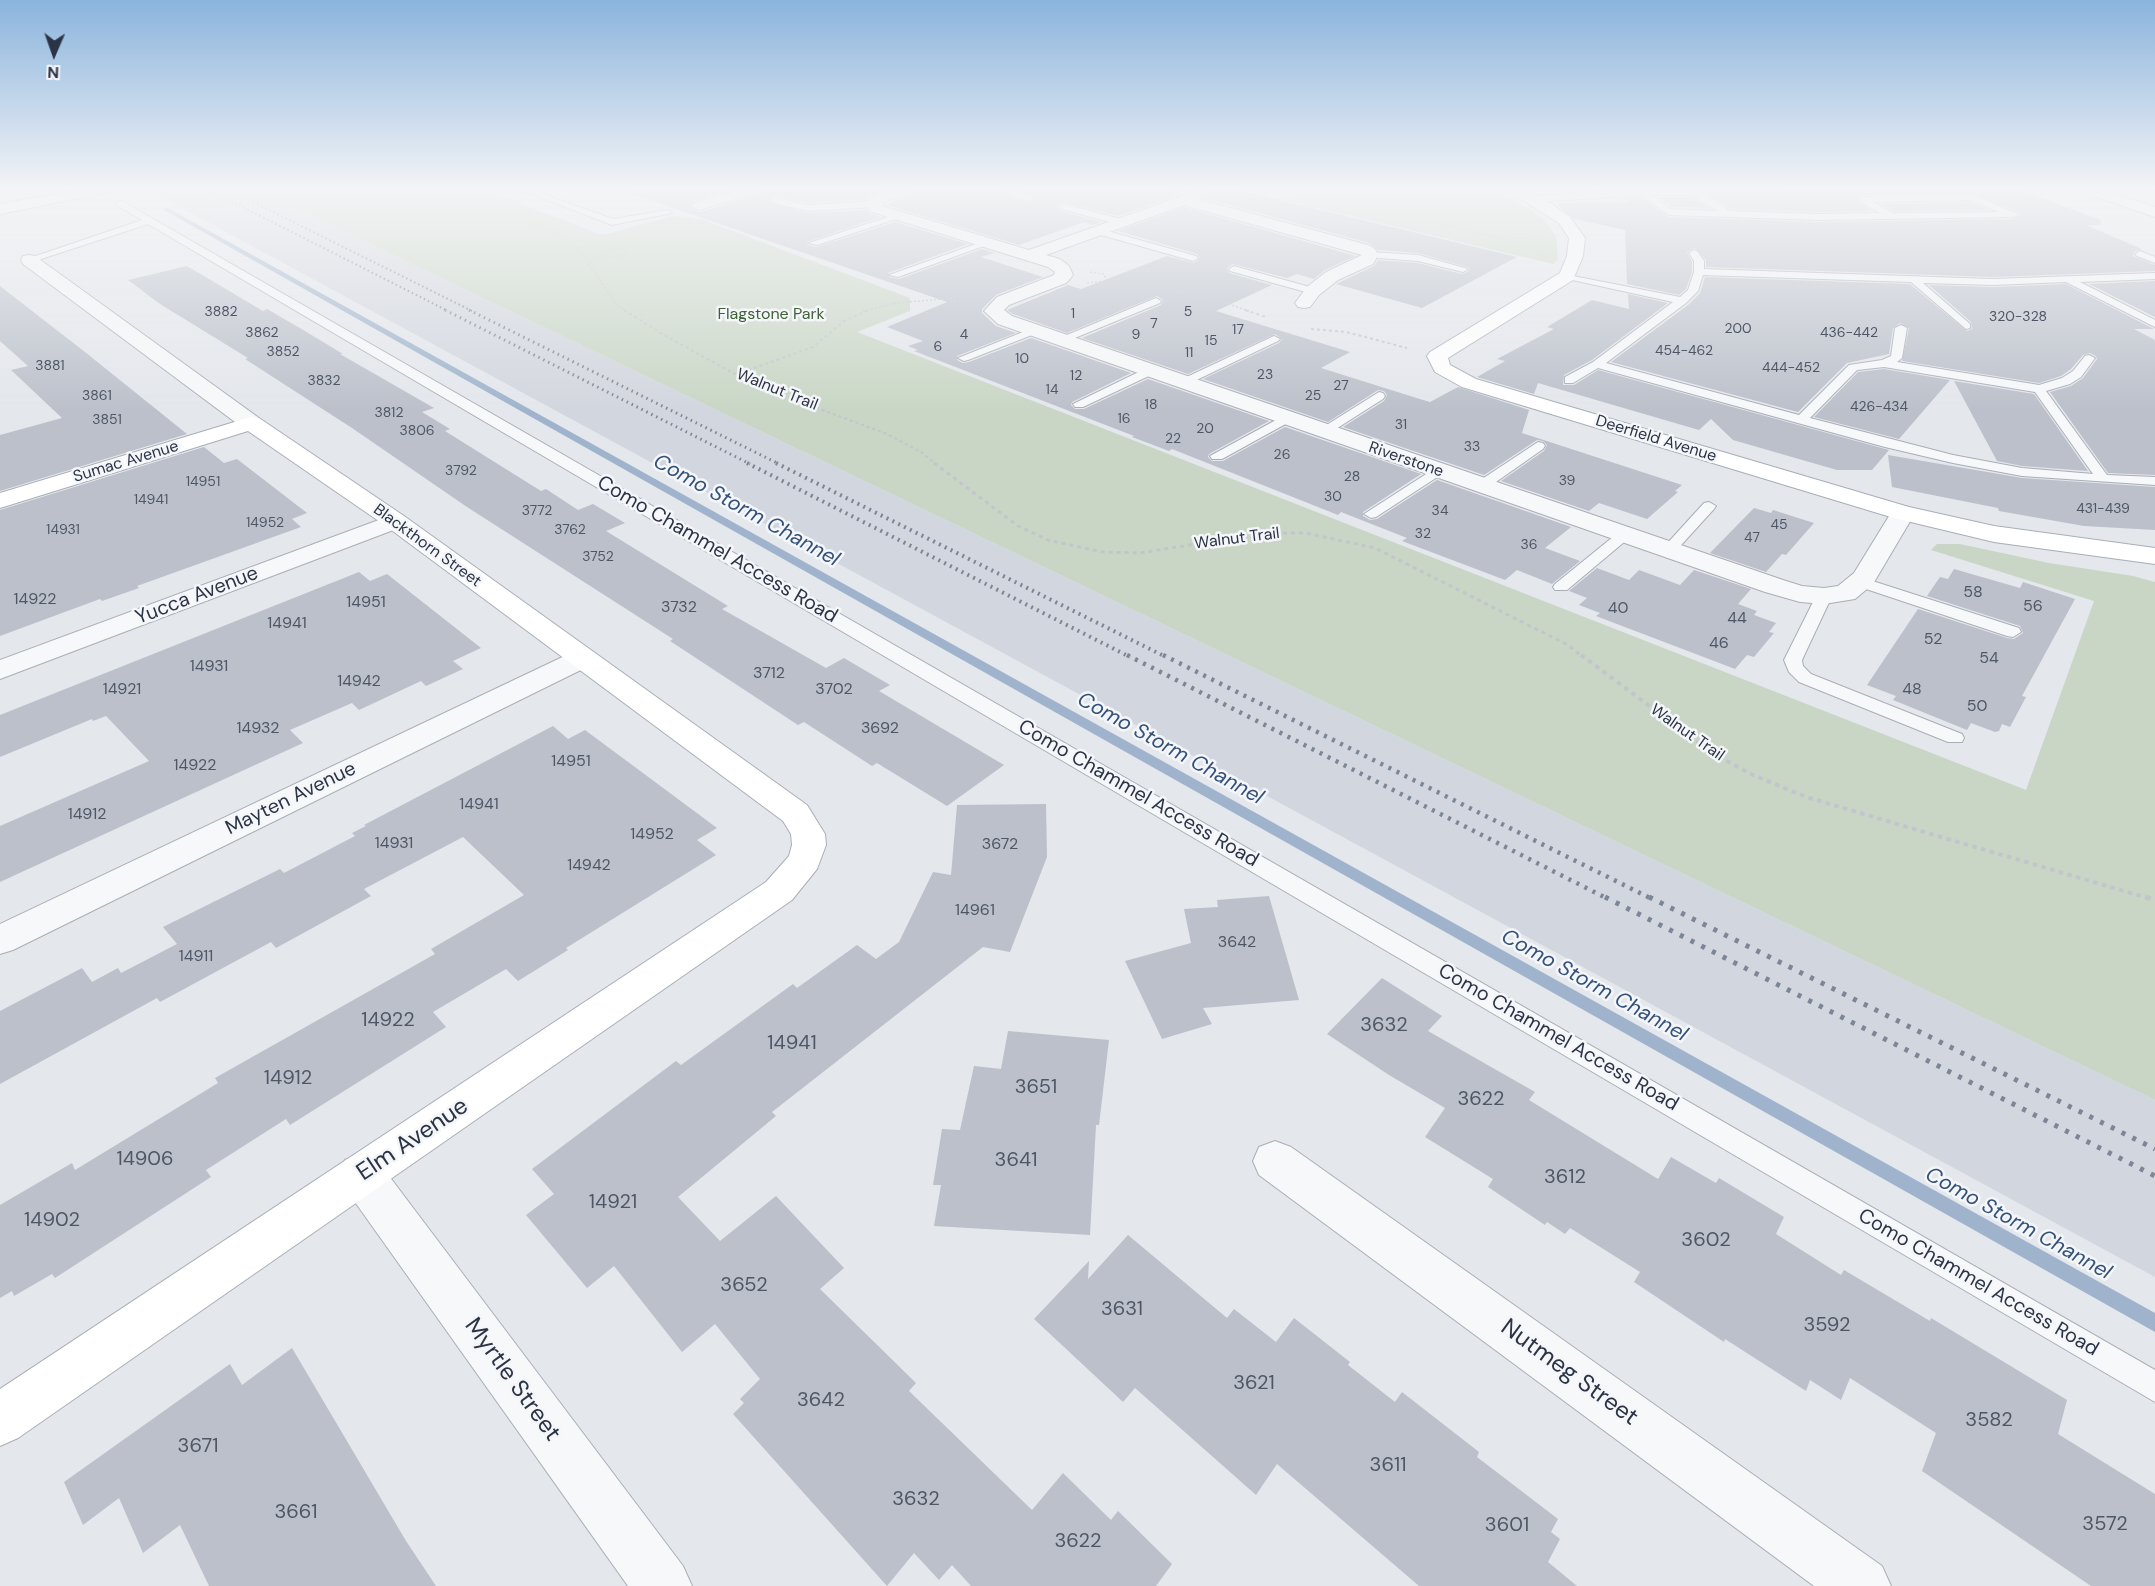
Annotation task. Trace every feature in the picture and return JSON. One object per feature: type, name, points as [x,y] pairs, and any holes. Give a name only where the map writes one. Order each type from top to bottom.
[{"type":"street","name":"Blackthorn Street","points":[[32,263],[251,423],[395,521],[795,813],[808,834],[809,845]]},
{"type":"street","name":"Riverstone","points":[[1054,263],[1063,270],[1064,275],[1054,282],[1003,301],[993,311],[1005,320],[1033,331],[1668,551],[1800,594],[1824,596],[1846,593],[1860,582]]},
{"type":"street","points":[[1308,297],[1332,276],[1360,263]]},
{"type":"street","points":[[1567,276],[1572,263]]},
{"type":"street","name":"Deerfield Avenue","points":[[1567,276],[1437,356],[1442,368],[1469,383],[1903,513],[1994,534],[2155,556]]},
{"type":"street","name":"Sumac Avenue","points":[[0,501],[251,423]]},
{"type":"street","points":[[1860,582],[1903,513]]},
{"type":"street","name":"Yucca Avenue","points":[[0,670],[395,521]]},
{"type":"street","name":"Mayten Avenue","points":[[0,940],[583,658]]},
{"type":"street","name":"Elm Avenue","points":[[0,1420],[779,891],[805,860],[809,845]]},
{"type":"street","name":"Nutmeg Street","points":[[1275,1161],[1862,1586]]},
{"type":"street","name":"Myrtle Street","points":[[362,1174],[663,1586]]},
{"type":"lane","name":"Como Chammel Access Road","points":[[221,263],[999,712],[2155,1387]]},
{"type":"lane","points":[[894,275],[929,263]]},
{"type":"lane","points":[[1439,263],[1463,269]]},
{"type":"lane","points":[[1569,380],[1597,364],[1682,301],[1693,291],[1699,272],[1699,263]]},
{"type":"lane","points":[[1234,269],[1308,297]]},
{"type":"lane","points":[[1699,272],[1915,281],[2067,280],[2155,276]]},
{"type":"lane","points":[[1567,276],[1682,301]]},
{"type":"lane","points":[[2067,280],[2155,324]]},
{"type":"lane","points":[[1915,281],[1966,326]]},
{"type":"lane","points":[[1060,340],[1156,301]]},
{"type":"lane","points":[[1802,419],[1853,367],[1884,363],[1896,358],[1901,328]]},
{"type":"lane","points":[[963,358],[1033,331]]},
{"type":"lane","points":[[1182,382],[1274,339]]},
{"type":"lane","points":[[1884,363],[2039,389],[2066,381],[2077,374],[2089,358]]},
{"type":"lane","points":[[1597,364],[1953,459],[2022,472],[2155,481]]},
{"type":"lane","points":[[1079,404],[1149,371]]},
{"type":"lane","points":[[2039,389],[2103,479]]},
{"type":"lane","points":[[1323,431],[1379,396]]},
{"type":"lane","points":[[1217,456],[1287,418]]},
{"type":"lane","points":[[1481,486],[1538,446]]},
{"type":"lane","points":[[1371,514],[1437,471]]},
{"type":"lane","points":[[1668,551],[1709,506]]},
{"type":"lane","points":[[1560,587],[1624,535]]},
{"type":"lane","points":[[1860,582],[2013,632]]},
{"type":"lane","points":[[1824,596],[1793,660],[1795,668],[1805,678],[1955,738]]},
{"type":"path","points":[[587,265],[591,263]]},
{"type":"path","name":"Walnut Trail","points":[[587,265],[617,305],[664,335],[782,395],[887,434],[921,452],[990,507],[1018,526],[1048,540],[1102,552],[1140,553],[1255,534],[1306,533],[1376,548],[1568,645],[1706,748],[1753,775],[1806,797],[2155,900]]},
{"type":"path","points":[[1090,272],[1104,274],[1107,282],[1128,290]]},
{"type":"path","points":[[946,300],[964,294],[977,286]]},
{"type":"path","points":[[1170,292],[1223,302],[1270,319]]},
{"type":"path","points":[[737,374],[813,347],[844,321],[863,311],[897,303],[946,300],[973,303]]},
{"type":"path","points":[[1303,328],[1346,332],[1407,348]]},
{"type":"shaded area","points":[[283,263],[410,263],[2155,1100],[2155,1277]]},
{"type":"green space","name":"Flagstone Park","points":[[410,263],[817,263],[910,298],[910,311],[857,332],[2026,790],[2094,601],[1931,550],[1937,544],[1960,544],[2155,582],[2155,1100]]},
{"type":"building","points":[[833,263],[916,263],[888,273],[889,277],[899,279],[943,263],[1000,263],[1043,277],[996,295],[982,309],[982,313],[996,326],[1016,333],[957,356],[957,360],[963,363],[969,362],[1031,338],[1131,373],[1072,402],[1071,405],[1075,409],[1084,409],[1148,379],[1269,421],[1209,454],[1208,457],[1212,461],[1223,461],[1285,427],[1421,474],[1363,512],[1363,516],[1370,520],[1377,519],[1437,480],[1571,527],[1545,548],[1580,561],[1552,584],[1517,570],[1505,580],[1402,541],[1407,538],[1341,512],[1338,515],[914,351],[918,350],[908,346],[923,341],[887,327],[947,302]]},
{"type":"building","points":[[1149,263],[1340,263],[1325,270],[1314,279],[1297,274],[1287,278],[1233,264],[1227,268],[1229,273],[1272,285],[1216,311],[1350,352],[1321,368],[1430,402],[1458,387],[1529,410],[1522,433],[1682,485],[1675,491],[1678,492],[1647,519],[1599,503],[1589,511],[1501,481],[1544,451],[1547,445],[1543,441],[1537,440],[1484,475],[1343,427],[1384,401],[1387,395],[1384,391],[1378,390],[1328,422],[1203,379],[1279,343],[1282,339],[1275,334],[1188,374],[1082,338],[1161,305],[1163,300],[1157,296],[1067,333],[1007,310],[1068,285],[1081,289]]},
{"type":"building","points":[[1376,263],[1418,263],[1462,274],[1470,268],[1453,263],[1506,263],[1422,308],[1336,284]]},
{"type":"building","points":[[1626,263],[1692,263],[1692,272],[1686,289],[1679,295],[1627,284]]},
{"type":"building","points":[[1706,263],[2150,263],[2155,265],[2155,271],[1993,277],[1706,267]]},
{"type":"building","points":[[187,266],[263,311],[267,309],[434,408],[422,412],[450,429],[445,431],[541,491],[546,489],[578,510],[593,504],[625,523],[606,531],[728,606],[722,609],[826,668],[844,658],[890,685],[879,691],[1004,765],[947,806],[877,763],[872,766],[804,722],[798,725],[670,641],[673,639],[467,507],[352,428],[245,359],[248,358],[160,304],[128,280]]},
{"type":"building","points":[[1705,277],[1910,284],[1967,331],[1972,329],[1971,322],[1929,285],[1993,287],[2066,284],[2154,329],[2134,329],[2155,340],[2155,475],[2108,473],[2050,392],[2071,386],[2083,378],[2097,359],[2090,353],[2083,355],[2071,369],[2061,376],[2039,383],[1902,361],[1909,328],[1900,323],[1893,328],[1889,354],[1847,363],[1798,412],[1611,362],[1688,305],[1700,293]]},
{"type":"building","points":[[2155,281],[2155,317],[2089,284]]},
{"type":"building","points":[[0,286],[187,434],[0,491],[0,435],[62,418],[11,370],[28,366],[0,341]]},
{"type":"building","points":[[1628,294],[1668,303],[1592,360],[1564,375],[1563,385],[1574,385],[1598,370],[1889,450],[1872,470],[1837,470],[1733,440],[1711,419],[1699,430],[1538,383],[1534,394],[1477,377],[1505,361],[1497,359],[1554,329],[1547,327],[1592,300],[1629,309]]},
{"type":"building","points":[[1884,369],[1950,380],[1899,439],[1814,417],[1858,372]]},
{"type":"building","points":[[1954,381],[2034,394],[2088,471],[2022,466],[1997,461]]},
{"type":"building","points":[[204,447],[224,463],[237,459],[307,513],[292,519],[301,527],[137,586],[139,588],[102,601],[100,599],[0,636],[0,510]]},
{"type":"building","points":[[1888,455],[2022,478],[2155,487],[2155,530],[2084,526],[1999,511],[1998,508],[1892,487]]},
{"type":"building","points":[[1754,508],[1771,513],[1773,510],[1814,523],[1786,555],[1782,554],[1766,572],[1710,553]]},
{"type":"building","points":[[1597,568],[1629,580],[1639,570],[1680,585],[1694,570],[1751,589],[1738,604],[1757,611],[1754,615],[1776,623],[1769,632],[1774,633],[1754,657],[1747,655],[1735,669],[1596,616],[1600,613],[1579,605],[1587,598],[1569,591]]},
{"type":"building","points":[[1954,569],[2020,588],[2023,582],[2075,599],[2022,696],[2026,697],[2010,727],[2002,724],[1999,731],[1995,732],[1971,723],[1967,730],[1893,700],[1896,696],[1867,685],[1918,609],[2007,638],[2014,639],[2023,633],[2020,626],[1927,596],[1940,577],[1948,579]]},
{"type":"building","points":[[359,572],[370,581],[387,574],[481,648],[453,661],[463,669],[426,686],[421,681],[359,710],[352,703],[290,730],[303,743],[0,882],[0,826],[149,761],[106,716],[93,721],[92,719],[0,757],[0,715]]},
{"type":"building","points":[[553,726],[568,739],[585,730],[717,828],[697,840],[716,855],[566,948],[568,950],[518,981],[506,969],[433,1012],[446,1027],[290,1125],[286,1119],[206,1170],[211,1177],[55,1278],[52,1274],[14,1296],[12,1291],[0,1298],[0,1205],[72,1163],[75,1170],[218,1083],[215,1078],[435,954],[431,949],[524,895],[463,837],[364,889],[371,896],[276,948],[271,942],[160,1002],[157,998],[0,1084],[0,1011],[82,968],[92,982],[118,968],[121,973],[177,944],[163,927],[280,869],[284,873],[355,836],[352,833],[366,826],[364,825]]},
{"type":"building","points":[[1046,804],[1047,857],[1010,952],[983,947],[772,1112],[776,1116],[678,1197],[720,1241],[776,1196],[844,1268],[820,1289],[916,1383],[909,1391],[1032,1510],[1063,1473],[1111,1520],[1118,1511],[1172,1564],[1156,1586],[971,1586],[952,1565],[939,1580],[914,1553],[887,1586],[733,1414],[744,1403],[740,1399],[760,1379],[715,1324],[682,1352],[614,1266],[587,1288],[526,1215],[554,1194],[532,1169],[676,1061],[681,1065],[793,984],[797,988],[857,945],[876,959],[899,942],[933,872],[951,875],[957,805]]},
{"type":"building","points":[[1269,896],[1299,1000],[1203,1008],[1212,1024],[1162,1039],[1125,961],[1191,943],[1184,909],[1218,907],[1217,900]]},
{"type":"building","points":[[1382,978],[1442,1016],[1428,1031],[1535,1092],[1529,1100],[1658,1179],[1671,1157],[1716,1183],[1719,1178],[1784,1217],[1776,1234],[1841,1275],[1844,1270],[1930,1321],[1931,1318],[2067,1400],[2058,1434],[2155,1494],[2155,1586],[2091,1586],[1922,1471],[1936,1433],[1850,1378],[1841,1400],[1810,1380],[1806,1391],[1725,1339],[1724,1342],[1634,1282],[1640,1272],[1570,1228],[1565,1234],[1547,1222],[1545,1225],[1488,1187],[1493,1179],[1425,1137],[1445,1108],[1327,1034]]},
{"type":"building","points":[[1008,1031],[1109,1040],[1099,1125],[1096,1125],[1090,1235],[934,1226],[941,1185],[933,1185],[942,1129],[960,1130],[974,1066],[1001,1069]]},
{"type":"building","points":[[1128,1235],[1227,1318],[1234,1309],[1276,1342],[1294,1318],[1350,1362],[1348,1365],[1395,1402],[1402,1392],[1479,1452],[1477,1457],[1558,1519],[1551,1532],[1560,1539],[1548,1562],[1577,1586],[1419,1586],[1277,1464],[1256,1495],[1135,1388],[1123,1402],[1034,1319],[1089,1261],[1088,1279]]},
{"type":"building","points":[[292,1348],[406,1541],[436,1586],[209,1586],[180,1525],[143,1553],[119,1498],[83,1525],[64,1482],[230,1364],[242,1385]]},
{"type":"waterway","name":"Como Storm Channel","points":[[262,263],[2155,1323]]},
{"type":"railway","points":[[353,263],[448,311]]},
{"type":"railway","points":[[376,263],[472,311]]},
{"type":"railway","points":[[445,310],[750,464]]},
{"type":"railway","points":[[469,310],[779,464]]},
{"type":"railway","points":[[747,463],[1130,657]]},
{"type":"railway","points":[[776,463],[1166,657]]},
{"type":"railway","points":[[1127,655],[1608,899]]},
{"type":"railway","points":[[1163,655],[1652,899]]},
{"type":"railway","points":[[1605,897],[2155,1176]]},
{"type":"railway","points":[[1649,897],[2155,1149]]}]
